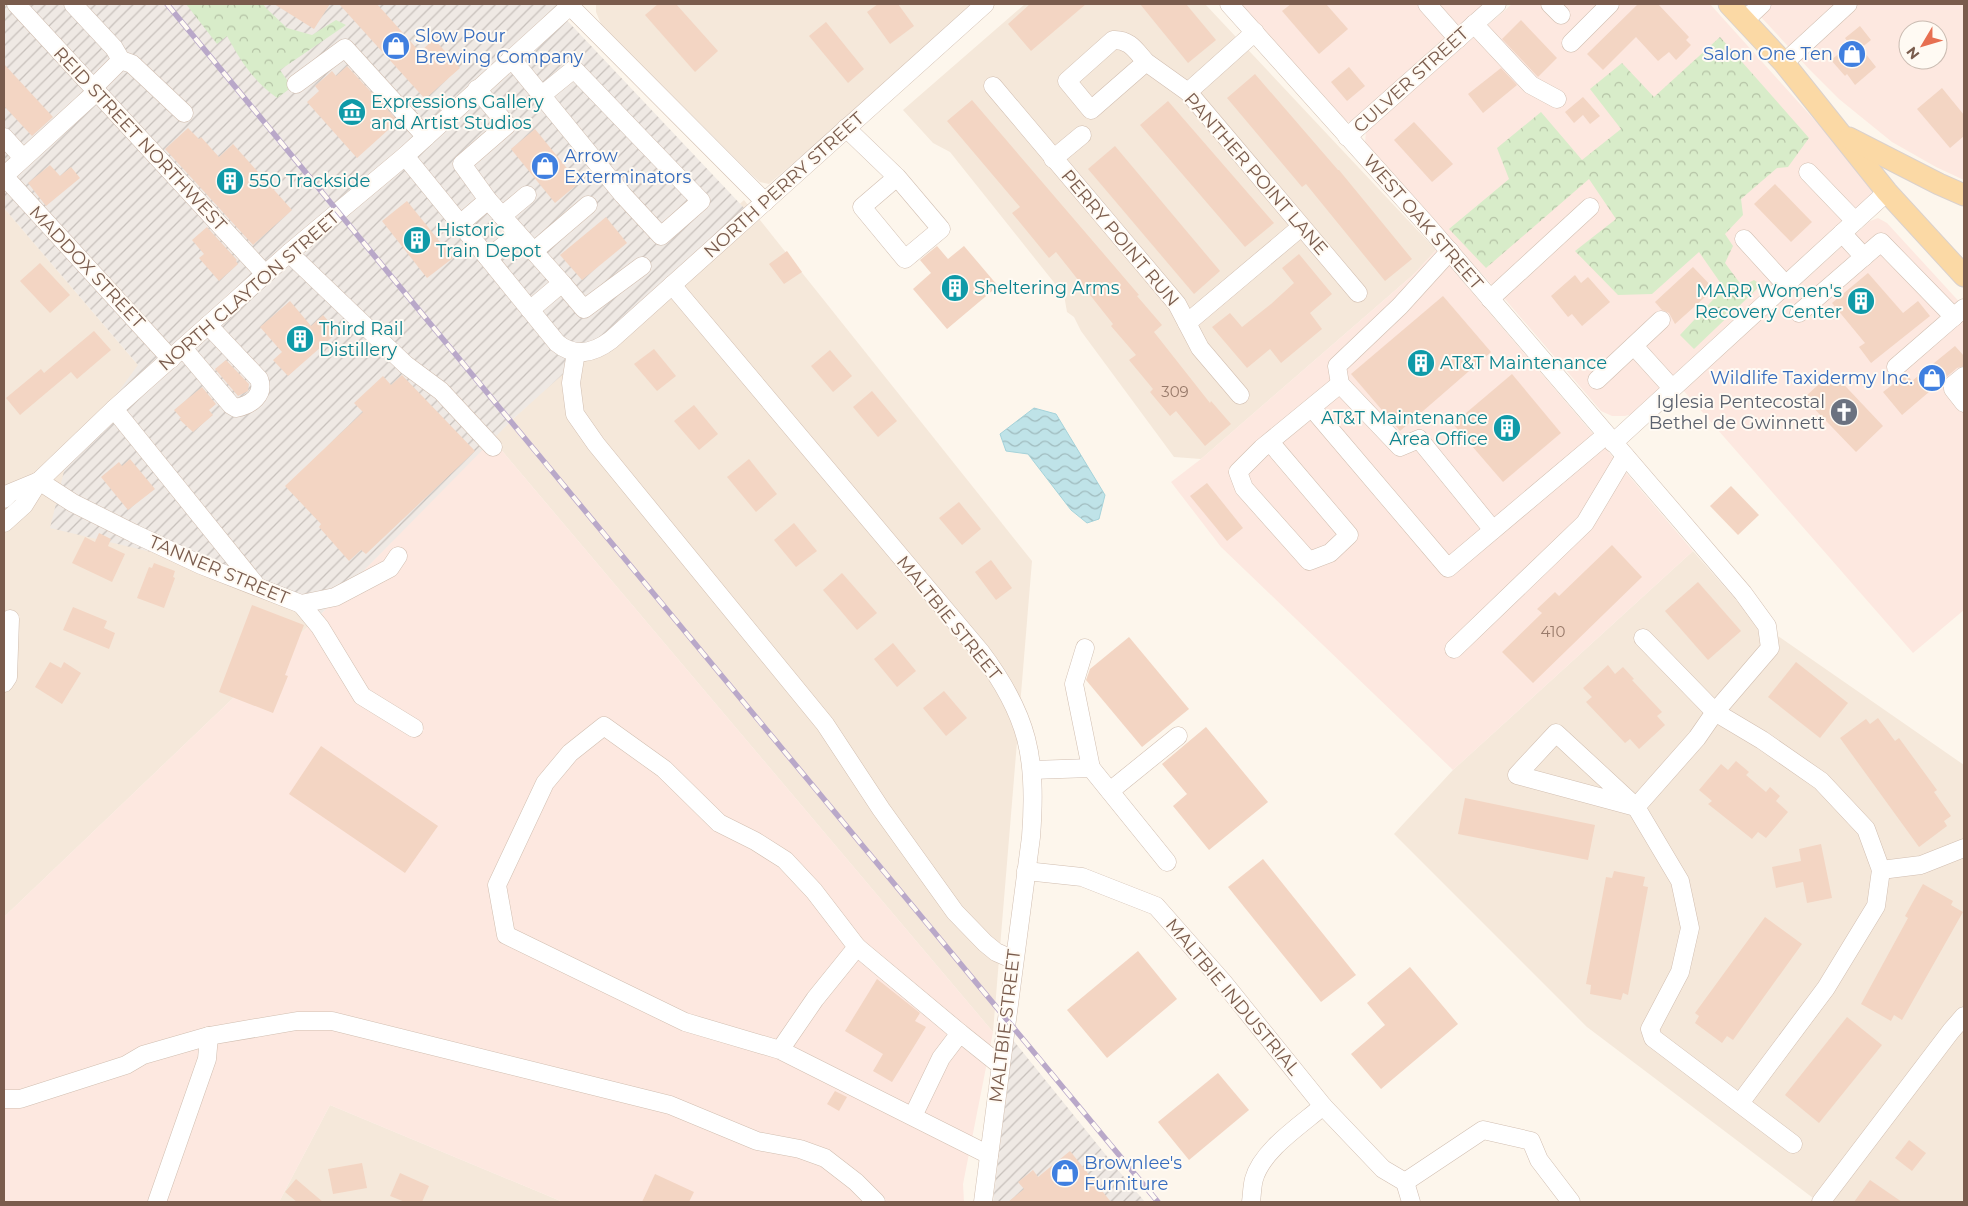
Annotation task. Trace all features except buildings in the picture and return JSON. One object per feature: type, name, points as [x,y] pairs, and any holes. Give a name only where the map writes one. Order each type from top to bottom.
[{"type":"main road","points":[[1729,4],[1784,63],[1887,192],[1964,276]]},
{"type":"main road","points":[[1842,134],[1908,169],[1964,195]]},
{"type":"street","points":[[4,9],[9,4]]},
{"type":"street","name":"REID STREET NORTHWEST","points":[[16,4],[265,274]]},
{"type":"street","points":[[73,4],[114,48],[121,60],[132,64],[184,113]]},
{"type":"street","points":[[570,4],[766,202]]},
{"type":"street","name":"NORTH CLAYTON STREET","points":[[39,480],[114,409],[265,274],[405,156],[570,4]]},
{"type":"street","name":"NORTH PERRY STREET","points":[[576,352],[589,352],[602,347],[985,4]]},
{"type":"street","name":"WEST OAK STREET","points":[[1230,4],[1450,251],[1764,621],[1767,626],[1770,648],[1715,712]]},
{"type":"street","points":[[1427,4],[1458,39]]},
{"type":"street","name":"CULVER STREET","points":[[1347,137],[1497,4]]},
{"type":"street","points":[[1571,43],[1610,4]]},
{"type":"street","points":[[1745,20],[1762,4]]},
{"type":"street","points":[[1784,63],[1848,4]]},
{"type":"street","points":[[1474,24],[1531,85],[1557,99]]},
{"type":"street","points":[[1188,92],[1255,32]]},
{"type":"street","points":[[296,84],[345,48],[426,137]]},
{"type":"street","points":[[511,58],[623,194],[661,236],[700,201],[574,69],[542,95]]},
{"type":"street","points":[[4,176],[95,90],[121,60]]},
{"type":"street","name":"PANTHER POINT LANE","points":[[1146,62],[1188,92],[1358,293]]},
{"type":"street","name":"PERRY POINT RUN","points":[[993,86],[1177,304],[1200,348],[1240,395]]},
{"type":"street","points":[[477,89],[507,125],[462,164],[488,200],[584,309],[642,266]]},
{"type":"street","points":[[846,128],[897,177],[941,229],[905,259],[862,207],[897,177]]},
{"type":"street","points":[[1053,159],[1082,135]]},
{"type":"street","points":[[4,137],[23,158]]},
{"type":"street","points":[[405,156],[557,344],[576,352],[571,383],[575,414],[580,422],[825,724],[881,809],[955,912],[996,952],[1014,960]]},
{"type":"street","points":[[1808,172],[1855,220]]},
{"type":"street","name":"MADDOX STREET","points":[[4,176],[231,406],[236,408],[252,402],[260,390],[261,384],[259,379],[208,325]]},
{"type":"street","points":[[1312,408],[1448,568],[1672,388],[1887,192]]},
{"type":"street","points":[[502,216],[527,196]]},
{"type":"street","points":[[460,224],[488,200]]},
{"type":"street","points":[[534,251],[588,205]]},
{"type":"street","points":[[1490,299],[1590,207]]},
{"type":"street","points":[[1187,323],[1301,226]]},
{"type":"street","points":[[1842,232],[1864,257]]},
{"type":"street","points":[[488,258],[518,234]]},
{"type":"street","points":[[1744,239],[1785,284]]},
{"type":"street","points":[[1798,313],[1881,242],[1959,312],[1896,367]]},
{"type":"street","points":[[1450,251],[1400,306],[1337,366],[1340,384],[1400,448],[1419,439],[1493,530]]},
{"type":"street","points":[[289,253],[406,365],[441,390],[493,447]]},
{"type":"street","points":[[530,310],[562,283]]},
{"type":"street","name":"MALTBIE STREET","points":[[672,285],[996,673],[1017,710],[1030,750],[1034,800],[983,1202]]},
{"type":"street","points":[[1596,380],[1661,320]]},
{"type":"street","points":[[1634,346],[1672,388]]},
{"type":"street","points":[[1958,380],[1953,389],[1964,403]]},
{"type":"street","points":[[1270,442],[1349,535],[1330,554],[1309,561],[1244,488],[1238,472],[1270,442],[1340,384]]},
{"type":"street","points":[[114,409],[258,587]]},
{"type":"street","points":[[1454,650],[1585,523],[1625,456]]},
{"type":"street","points":[[4,498],[10,493],[39,480]]},
{"type":"street","points":[[4,524],[24,505],[39,480]]},
{"type":"street","name":"TANNER STREET","points":[[39,480],[73,503],[201,565],[301,604],[335,597],[390,568],[398,556]]},
{"type":"street","points":[[301,604],[320,627],[362,696],[414,728]]},
{"type":"street","points":[[4,683],[8,677],[10,619]]},
{"type":"street","points":[[1643,638],[1715,712],[1762,740],[1821,781],[1866,829],[1881,870],[1876,906],[1826,988],[1740,1103]]},
{"type":"street","points":[[1085,648],[1074,684],[1091,768],[1167,862]]},
{"type":"street","points":[[1636,807],[1697,738],[1715,712]]},
{"type":"street","points":[[989,1155],[780,1050],[685,1022],[506,935],[498,885],[545,783],[570,753],[604,726],[664,768],[718,823],[785,860],[814,891],[857,947],[1000,1065]]},
{"type":"street","points":[[1636,807],[1517,775],[1556,733],[1636,807],[1680,881],[1690,928],[1680,972],[1650,1029],[1652,1038],[1793,1144]]},
{"type":"street","points":[[1110,791],[1178,736]]},
{"type":"street","points":[[1032,770],[1091,768]]},
{"type":"street","points":[[1881,870],[1921,864],[1964,848]]},
{"type":"street","name":"MALTBIE INDUSTRIAL","points":[[1026,871],[1082,877],[1156,906],[1223,982],[1324,1106],[1383,1169],[1405,1182]]},
{"type":"street","points":[[780,1050],[815,999],[857,947]]},
{"type":"street","points":[[1821,1202],[1958,1036],[1964,1016]]},
{"type":"street","points":[[4,1099],[20,1099],[126,1065],[143,1055],[209,1036],[297,1021],[332,1021],[670,1105],[757,1141],[800,1149],[825,1158],[856,1182],[876,1202]]},
{"type":"street","points":[[913,1116],[941,1058],[960,1033]]},
{"type":"street","points":[[157,1202],[207,1059],[209,1036]]},
{"type":"street","points":[[1251,1202],[1254,1178],[1262,1162],[1273,1149],[1324,1106]]},
{"type":"street","points":[[1411,1202],[1405,1182],[1483,1130],[1531,1141],[1539,1160],[1571,1202]]},
{"type":"shaded area","points":[[4,4],[570,4],[560,13],[746,210],[513,419],[320,615],[198,563],[50,528],[66,463],[138,365],[4,208]]},
{"type":"shaded area","points":[[596,4],[971,4],[841,122],[769,184],[760,182],[750,173],[601,24],[596,12]]},
{"type":"shaded area","points":[[1025,4],[1205,4],[1436,250],[1414,274],[1201,459],[1174,457],[1081,331],[1074,317],[1067,312],[1064,295],[950,152],[933,143],[903,110]]},
{"type":"shaded area","points":[[1240,4],[1489,4],[1350,122],[1343,120]]},
{"type":"shaded area","points":[[1512,4],[1710,4],[1872,184],[1875,192],[1834,233],[1632,414],[1625,416],[1612,416],[1601,411],[1504,298],[1373,155],[1365,143],[1366,131]]},
{"type":"shaded area","points":[[1749,4],[1964,4],[1964,180],[1936,167],[1892,142],[1839,99]]},
{"type":"shaded area","points":[[744,200],[1032,561],[993,1032],[492,439]]},
{"type":"shaded area","points":[[4,208],[138,365],[198,563],[320,615],[4,917]]},
{"type":"shaded area","points":[[1878,218],[1887,223],[1964,307],[1964,610],[1913,653],[1683,390],[1870,221]]},
{"type":"shaded area","points":[[1436,250],[1693,551],[1453,770],[1221,547],[1171,482],[1201,459],[1414,274]]},
{"type":"shaded area","points":[[492,439],[993,1032],[963,1184],[964,1202],[563,1202],[330,1105],[279,1202],[4,1202],[4,917],[320,615]]},
{"type":"shaded area","points":[[1693,551],[1752,618],[1964,765],[1964,1202],[1810,1202],[1813,1198],[1587,1027],[1394,834],[1453,770]]},
{"type":"shaded area","points":[[1013,1040],[1118,1170],[1145,1202],[993,1202]]},
{"type":"shaded area","points":[[330,1105],[563,1202],[279,1202]]},
{"type":"green space","points":[[186,4],[263,4],[287,28],[312,35],[336,20],[346,25],[280,70],[292,87],[277,98],[261,85],[248,70],[227,36],[217,44]]},
{"type":"green space","points":[[1720,37],[1809,138],[1788,167],[1777,168],[1741,199],[1743,215],[1725,234],[1733,246],[1725,263],[1742,286],[1754,280],[1761,285],[1694,349],[1680,335],[1724,288],[1699,252],[1652,294],[1618,295],[1575,251],[1616,219],[1589,179],[1486,268],[1449,229],[1509,179],[1497,148],[1541,112],[1582,160],[1621,129],[1590,89],[1622,63],[1654,97]]},
{"type":"water","points":[[1034,408],[1056,414],[1105,495],[1099,519],[1087,523],[1071,510],[1028,454],[1006,451],[1000,434]]},
{"type":"railway","points":[[167,4],[1158,1202]]},
{"type":"place","name":"Slow Pour Brewing Company","points":[[396,46]]},
{"type":"place","name":"Salon One Ten","points":[[1852,54]]},
{"type":"place","name":"Expressions Gallery and Artist Studios","points":[[352,112]]},
{"type":"place","name":"Arrow Exterminators","points":[[545,166]]},
{"type":"place","name":"550 Trackside","points":[[230,181]]},
{"type":"place","name":"Historic Train Depot","points":[[417,240]]},
{"type":"place","name":"Sheltering Arms","points":[[955,288]]},
{"type":"place","name":"MARR Women's Recovery Center","points":[[1861,301]]},
{"type":"place","name":"Third Rail Distillery","points":[[300,339]]},
{"type":"place","name":"AT&T Maintenance","points":[[1421,363]]},
{"type":"place","name":"Wildlife Taxidermy Inc.","points":[[1932,378]]},
{"type":"place","name":"Iglesia Pentecostal Bethel de Gwinnett","points":[[1844,412]]},
{"type":"place","name":"AT&T Maintenance Area Office","points":[[1507,428]]},
{"type":"place","name":"Brownlee's Furniture","points":[[1065,1173]]}]
